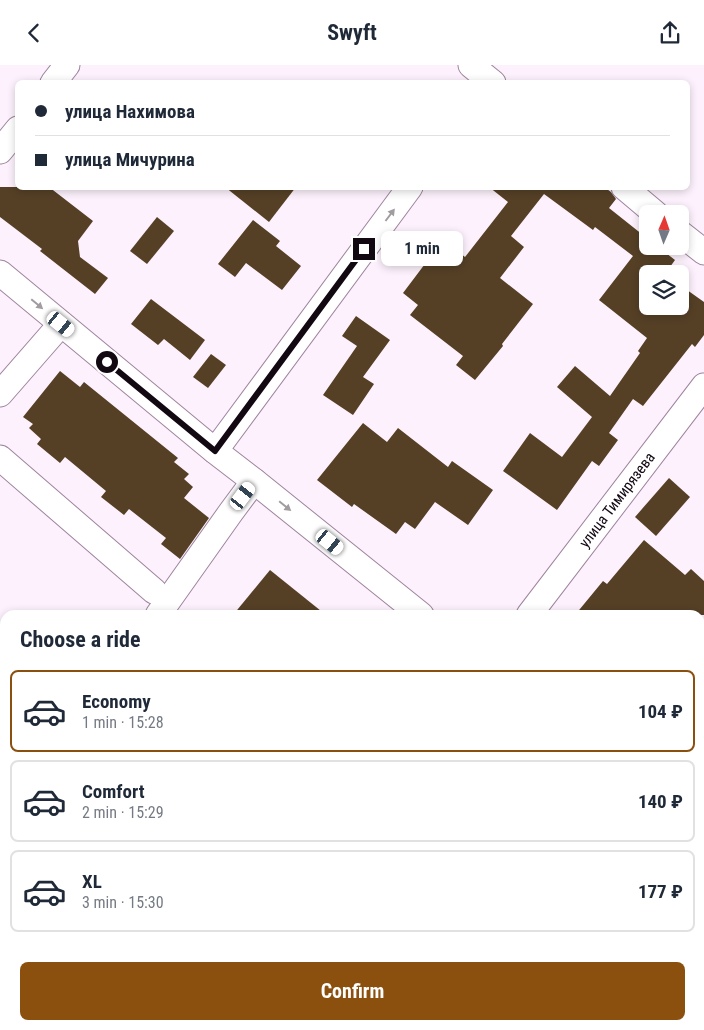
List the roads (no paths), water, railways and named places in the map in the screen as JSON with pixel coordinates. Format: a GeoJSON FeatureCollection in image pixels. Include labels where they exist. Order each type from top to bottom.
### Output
{"type":"FeatureCollection","features":[{"type":"Feature","properties":{"kind":"street"},"geometry":{"type":"LineString","coordinates":[[55,80],[67,65]]}},
{"type":"Feature","properties":{"kind":"street"},"geometry":{"type":"LineString","coordinates":[[471,65],[494,77]]}},
{"type":"Feature","properties":{"kind":"street"},"geometry":{"type":"LineString","coordinates":[[0,151],[15,133]]}},
{"type":"Feature","properties":{"kind":"street"},"geometry":{"type":"LineString","coordinates":[[215,451],[408,190]]}},
{"type":"Feature","properties":{"kind":"street"},"geometry":{"type":"LineString","coordinates":[[628,190],[645,205]]}},
{"type":"Feature","properties":{"kind":"street"},"geometry":{"type":"LineString","coordinates":[[689,240],[704,252]]}},
{"type":"Feature","properties":{"kind":"street"},"geometry":{"type":"LineString","coordinates":[[0,273],[215,451],[415,610]]}},
{"type":"Feature","properties":{"kind":"street"},"geometry":{"type":"LineString","coordinates":[[0,394],[61,324]]}},
{"type":"Feature","properties":{"kind":"street","name":"улица Тимирязева"},"geometry":{"type":"LineString","coordinates":[[533,610],[704,386]]}},
{"type":"Feature","properties":{"kind":"street"},"geometry":{"type":"LineString","coordinates":[[0,458],[154,591]]}},
{"type":"Feature","properties":{"kind":"street"},"geometry":{"type":"LineString","coordinates":[[162,610],[254,481]]}}]}
